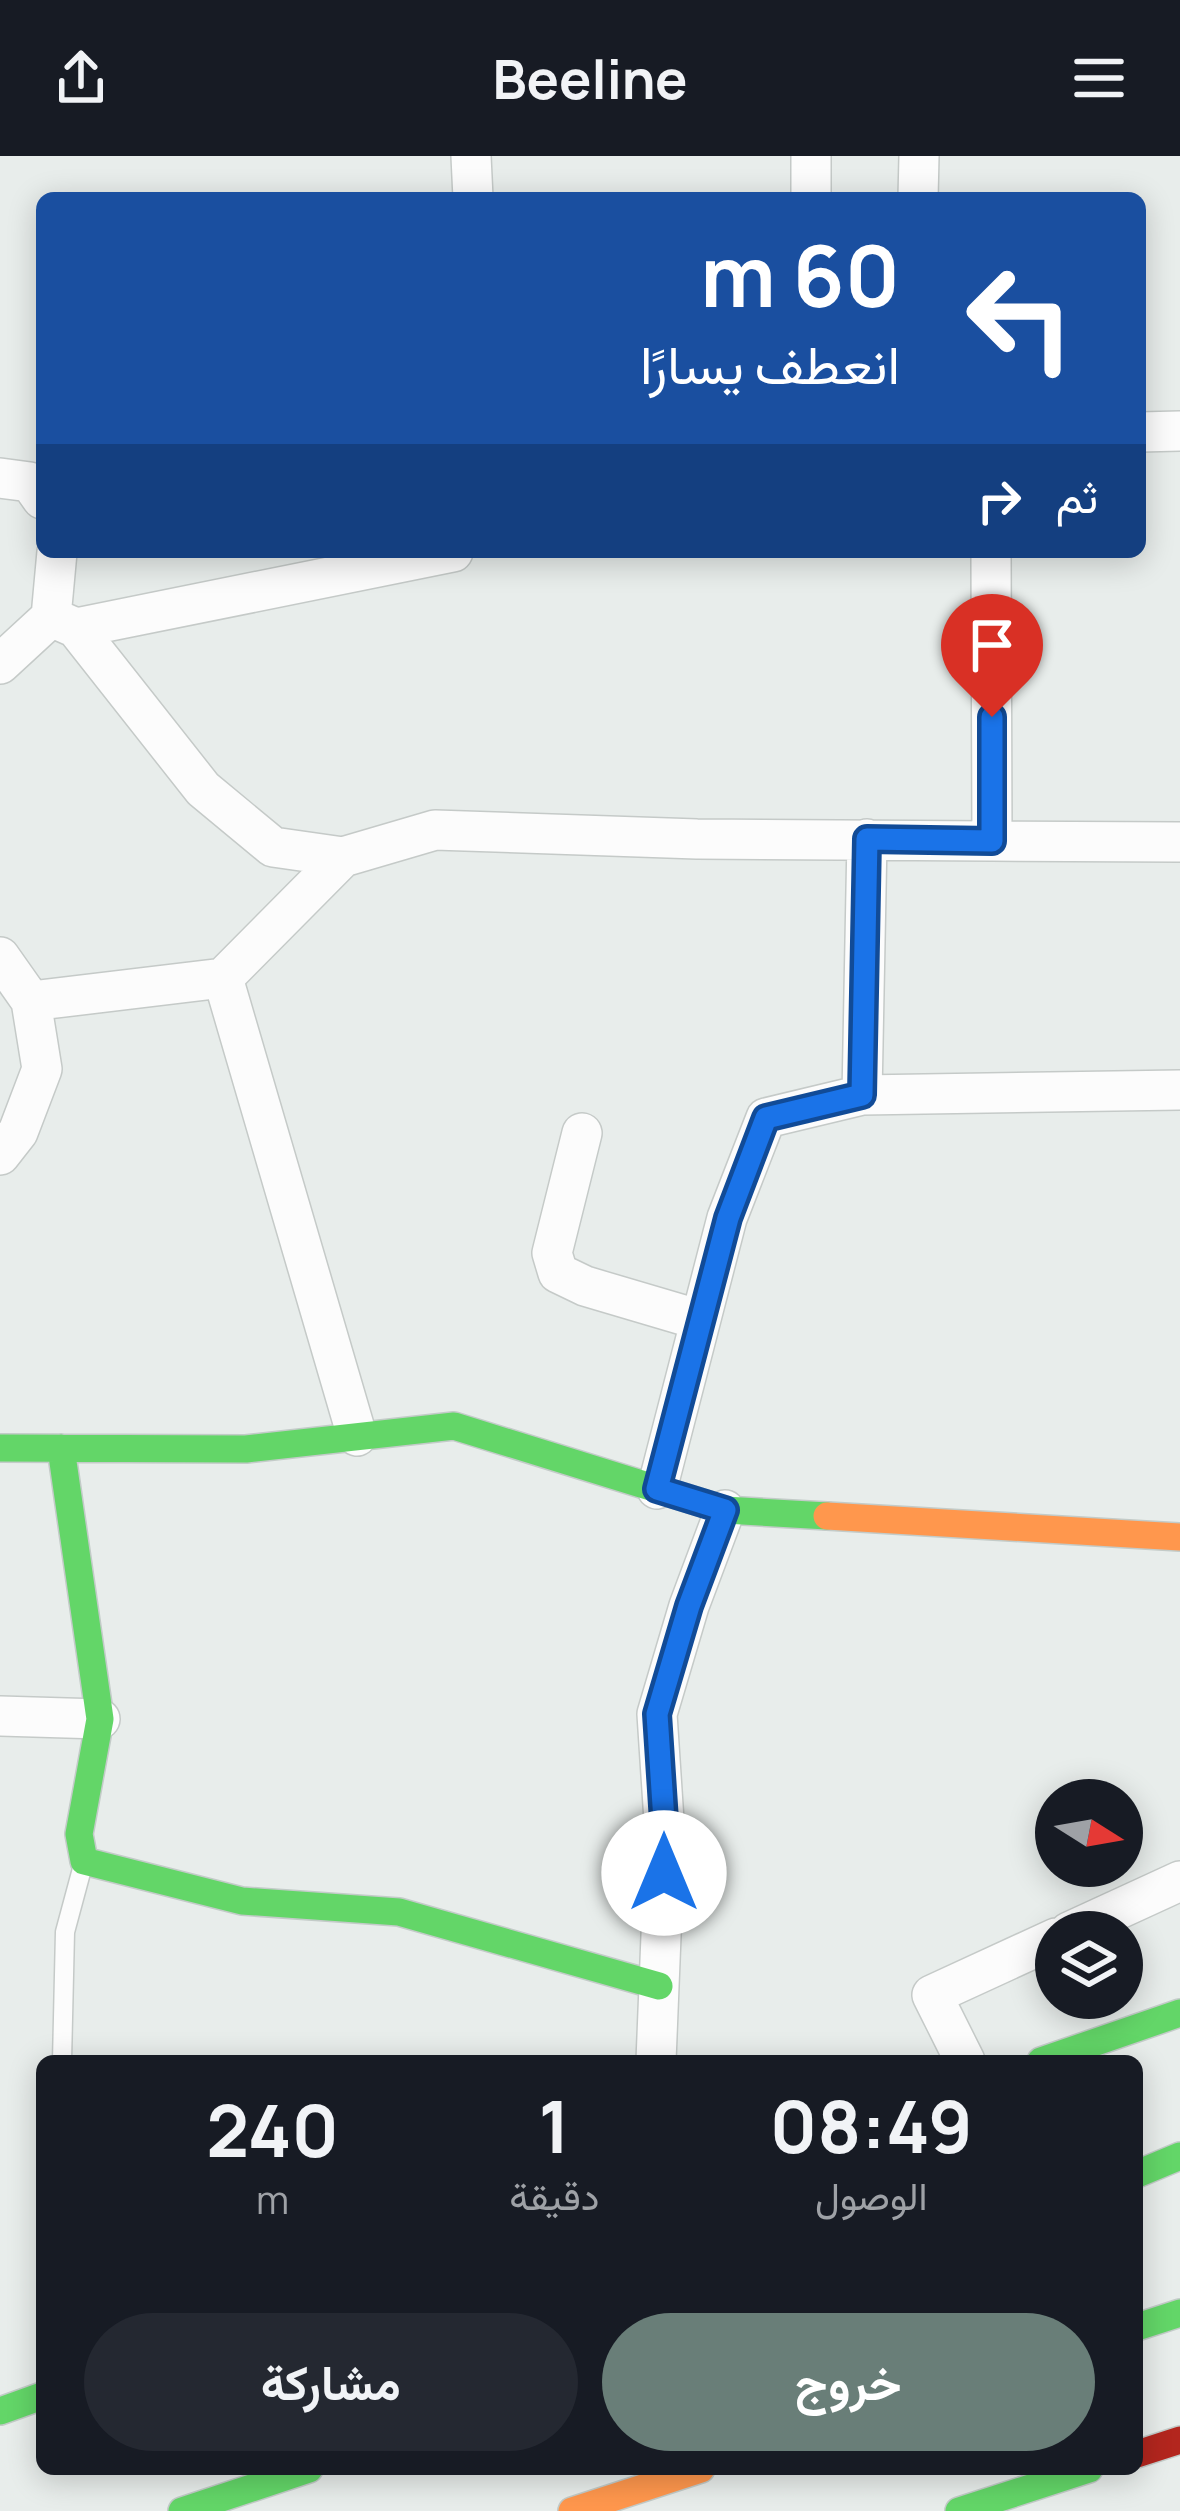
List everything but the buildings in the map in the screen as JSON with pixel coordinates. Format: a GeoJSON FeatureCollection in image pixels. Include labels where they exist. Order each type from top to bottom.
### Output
{"type":"FeatureCollection","features":[{"type":"Feature","properties":{"kind":"main road"},"geometry":{"type":"LineString","coordinates":[[0,1448],[246,1449],[454,1426],[725,1510],[1180,1537]]}},
{"type":"Feature","properties":{"kind":"main road"},"geometry":{"type":"LineString","coordinates":[[62,1448],[100,1719],[79,1834],[84,1861],[242,1901],[399,1912],[659,1986]]}},
{"type":"Feature","properties":{"kind":"main road"},"geometry":{"type":"LineString","coordinates":[[1058,2055],[1180,2013]]}},
{"type":"Feature","properties":{"kind":"main road"},"geometry":{"type":"LineString","coordinates":[[1143,2171],[1180,2156]]}},
{"type":"Feature","properties":{"kind":"main road"},"geometry":{"type":"LineString","coordinates":[[1143,2193],[1180,2181]]}},
{"type":"Feature","properties":{"kind":"main road"},"geometry":{"type":"LineString","coordinates":[[1143,2325],[1180,2313]]}},
{"type":"Feature","properties":{"kind":"main road"},"geometry":{"type":"LineString","coordinates":[[0,2410],[36,2398]]}},
{"type":"Feature","properties":{"kind":"main road"},"geometry":{"type":"LineString","coordinates":[[1143,2452],[1180,2440]]}},
{"type":"Feature","properties":{"kind":"main road"},"geometry":{"type":"LineString","coordinates":[[182,2511],[291,2475]]}},
{"type":"Feature","properties":{"kind":"main road"},"geometry":{"type":"LineString","coordinates":[[572,2511],[683,2475]]}},
{"type":"Feature","properties":{"kind":"main road"},"geometry":{"type":"LineString","coordinates":[[959,2511],[1070,2475]]}},
{"type":"Feature","properties":{"kind":"street"},"geometry":{"type":"LineString","coordinates":[[471,156],[473,192]]}},
{"type":"Feature","properties":{"kind":"street"},"geometry":{"type":"LineString","coordinates":[[811,156],[811,192]]}},
{"type":"Feature","properties":{"kind":"street"},"geometry":{"type":"LineString","coordinates":[[918,192],[919,156]]}},
{"type":"Feature","properties":{"kind":"street"},"geometry":{"type":"LineString","coordinates":[[1146,432],[1180,431]]}},
{"type":"Feature","properties":{"kind":"street"},"geometry":{"type":"LineString","coordinates":[[0,478],[29,482],[36,492]]}},
{"type":"Feature","properties":{"kind":"street"},"geometry":{"type":"LineString","coordinates":[[58,558],[64,622],[202,790],[273,847],[344,857],[436,830],[697,839],[1180,842]]}},
{"type":"Feature","properties":{"kind":"street"},"geometry":{"type":"LineString","coordinates":[[0,664],[64,622],[420,558]]}},
{"type":"Feature","properties":{"kind":"street"},"geometry":{"type":"LineString","coordinates":[[991,558],[992,841]]}},
{"type":"Feature","properties":{"kind":"street"},"geometry":{"type":"LineString","coordinates":[[862,1095],[867,839]]}},
{"type":"Feature","properties":{"kind":"street"},"geometry":{"type":"LineString","coordinates":[[31,1001],[224,977],[344,857]]}},
{"type":"Feature","properties":{"kind":"street"},"geometry":{"type":"LineString","coordinates":[[0,957],[31,1001],[42,1069],[18,1132],[0,1155]]}},
{"type":"Feature","properties":{"kind":"street"},"geometry":{"type":"LineString","coordinates":[[224,977],[357,1436]]}},
{"type":"Feature","properties":{"kind":"street"},"geometry":{"type":"LineString","coordinates":[[657,1489],[728,1218],[766,1118],[862,1095],[1180,1090]]}},
{"type":"Feature","properties":{"kind":"street"},"geometry":{"type":"LineString","coordinates":[[582,1132],[552,1253],[558,1273],[585,1286],[700,1321]]}},
{"type":"Feature","properties":{"kind":"street"},"geometry":{"type":"LineString","coordinates":[[656,2055],[665,1836],[657,1714],[689,1606],[725,1510]]}},
{"type":"Feature","properties":{"kind":"street"},"geometry":{"type":"LineString","coordinates":[[0,1716],[100,1719]]}},
{"type":"Feature","properties":{"kind":"street"},"geometry":{"type":"LineString","coordinates":[[1115,1911],[1180,1881]]}},
{"type":"Feature","properties":{"kind":"street"},"geometry":{"type":"LineString","coordinates":[[961,2055],[932,1995],[1035,1948]]}},
{"type":"Feature","properties":{"kind":"lane"},"geometry":{"type":"LineString","coordinates":[[62,2055],[65,1932],[84,1861]]}},
{"type":"Feature","properties":{"kind":"traffic: fast"},"geometry":{"type":"LineString","coordinates":[[0,1448],[246,1449],[454,1426],[725,1510],[827,1516]]}},
{"type":"Feature","properties":{"kind":"traffic: fast"},"geometry":{"type":"LineString","coordinates":[[61,1448],[100,1719],[79,1834],[84,1861],[242,1901],[399,1912],[659,1986]]}},
{"type":"Feature","properties":{"kind":"traffic: fast"},"geometry":{"type":"LineString","coordinates":[[1058,2055],[1180,2013]]}},
{"type":"Feature","properties":{"kind":"traffic: fast"},"geometry":{"type":"LineString","coordinates":[[1143,2171],[1180,2156]]}},
{"type":"Feature","properties":{"kind":"traffic: fast"},"geometry":{"type":"LineString","coordinates":[[1143,2325],[1180,2313]]}},
{"type":"Feature","properties":{"kind":"traffic: fast"},"geometry":{"type":"LineString","coordinates":[[0,2411],[36,2398]]}},
{"type":"Feature","properties":{"kind":"traffic: fast"},"geometry":{"type":"LineString","coordinates":[[182,2511],[291,2475]]}},
{"type":"Feature","properties":{"kind":"traffic: fast"},"geometry":{"type":"LineString","coordinates":[[959,2511],[1070,2475]]}},
{"type":"Feature","properties":{"kind":"traffic: slow"},"geometry":{"type":"LineString","coordinates":[[827,1516],[1180,1537]]}},
{"type":"Feature","properties":{"kind":"traffic: slow"},"geometry":{"type":"LineString","coordinates":[[572,2511],[683,2475]]}},
{"type":"Feature","properties":{"kind":"traffic: jam"},"geometry":{"type":"LineString","coordinates":[[1143,2452],[1180,2440]]}},
{"type":"Feature","properties":{"kind":"route"},"geometry":{"type":"LineString","coordinates":[[664,1873],[657,1714],[689,1606],[725,1510],[657,1489],[728,1218],[766,1118],[862,1095],[867,839],[992,841],[992,717]]}}]}
